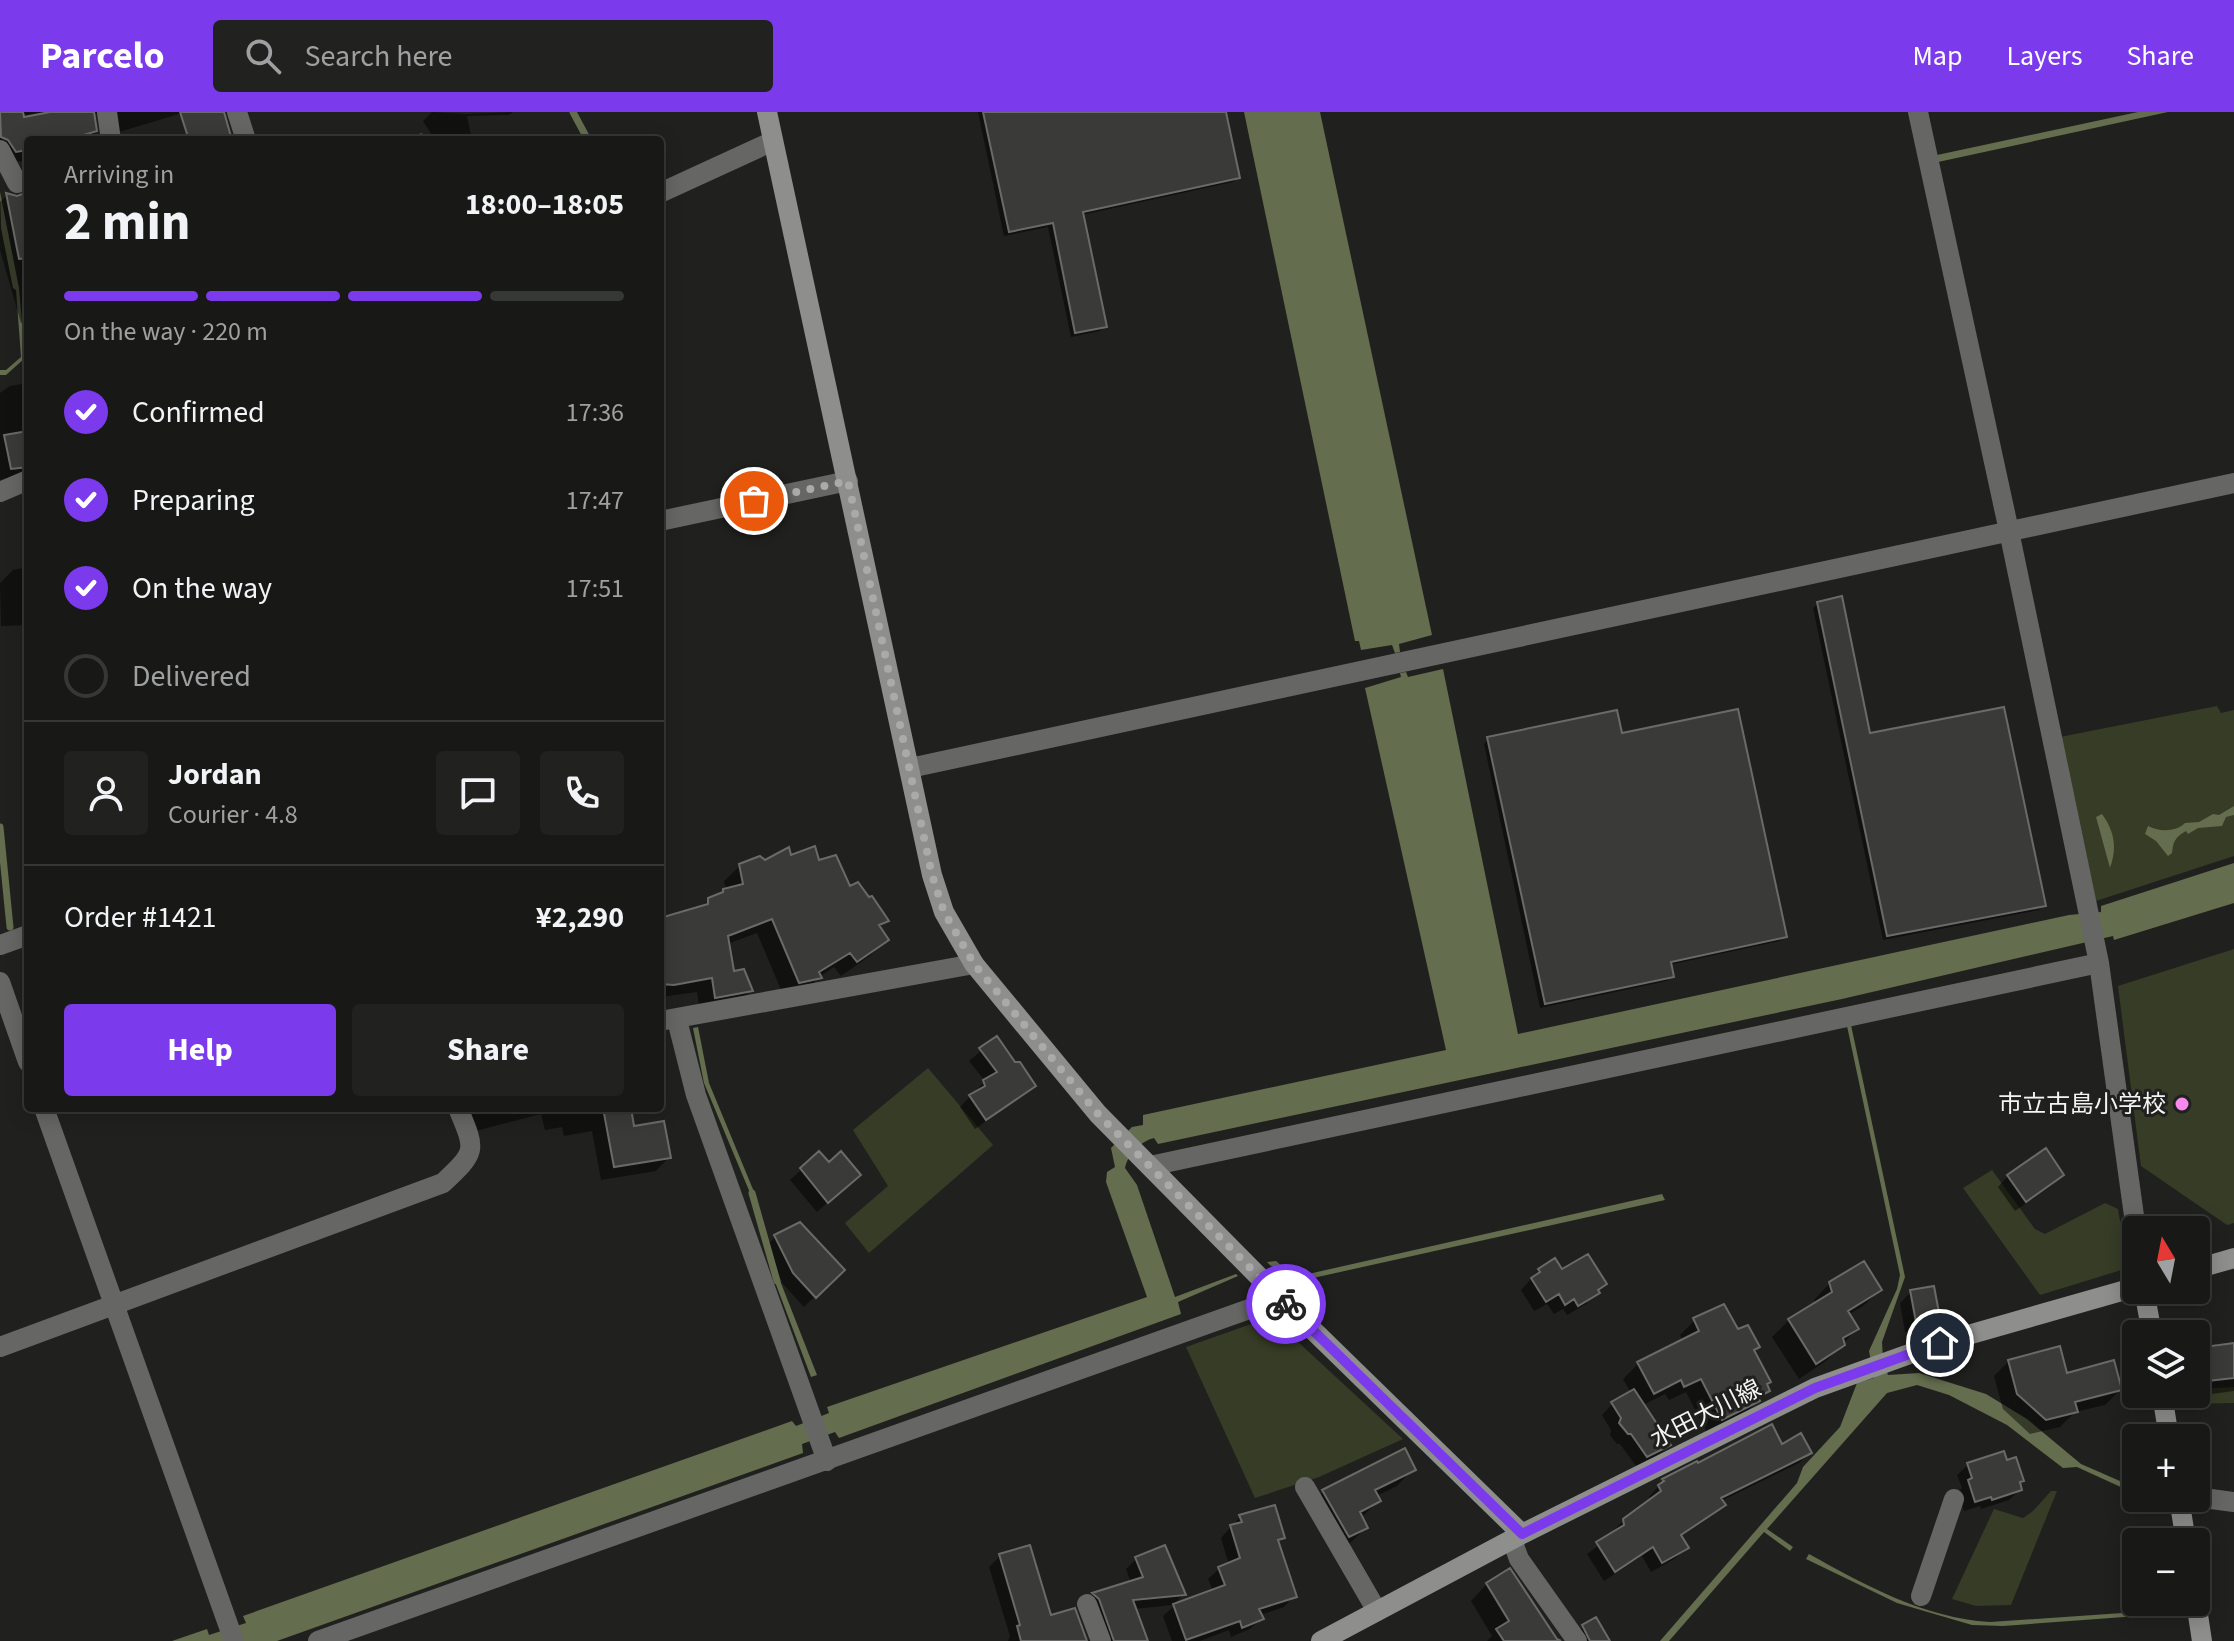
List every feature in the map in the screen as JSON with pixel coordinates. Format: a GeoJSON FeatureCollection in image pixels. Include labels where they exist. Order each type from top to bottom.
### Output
{"type":"FeatureCollection","features":[{"type":"Feature","properties":{"kind":"street"},"geometry":{"type":"LineString","coordinates":[[107,112],[110,136]]}},
{"type":"Feature","properties":{"kind":"street"},"geometry":{"type":"LineString","coordinates":[[237,112],[245,136]]}},
{"type":"Feature","properties":{"kind":"street"},"geometry":{"type":"LineString","coordinates":[[767,112],[932,875],[944,912],[974,964],[1098,1114],[1517,1537],[1519,1559],[1577,1641]]}},
{"type":"Feature","properties":{"kind":"street"},"geometry":{"type":"LineString","coordinates":[[1918,112],[2098,957],[2134,1216]]}},
{"type":"Feature","properties":{"kind":"street"},"geometry":{"type":"LineString","coordinates":[[664,191],[773,141]]}},
{"type":"Feature","properties":{"kind":"street"},"geometry":{"type":"LineString","coordinates":[[0,150],[15,184]]}},
{"type":"Feature","properties":{"kind":"street"},"geometry":{"type":"LineString","coordinates":[[664,520],[848,481]]}},
{"type":"Feature","properties":{"kind":"street"},"geometry":{"type":"LineString","coordinates":[[0,492],[24,482]]}},
{"type":"Feature","properties":{"kind":"street"},"geometry":{"type":"LineString","coordinates":[[910,768],[2234,483]]}},
{"type":"Feature","properties":{"kind":"street"},"geometry":{"type":"LineString","coordinates":[[0,945],[24,936]]}},
{"type":"Feature","properties":{"kind":"street"},"geometry":{"type":"LineString","coordinates":[[1148,1162],[2098,957]]}},
{"type":"Feature","properties":{"kind":"street"},"geometry":{"type":"LineString","coordinates":[[825,1455],[668,1020],[974,964]]}},
{"type":"Feature","properties":{"kind":"street"},"geometry":{"type":"LineString","coordinates":[[0,982],[24,1051]]}},
{"type":"Feature","properties":{"kind":"street"},"geometry":{"type":"LineString","coordinates":[[45,1112],[234,1641]]}},
{"type":"Feature","properties":{"kind":"street"},"geometry":{"type":"LineString","coordinates":[[0,1347],[443,1183],[468,1160],[471,1140],[460,1112]]}},
{"type":"Feature","properties":{"kind":"street"},"geometry":{"type":"LineString","coordinates":[[2210,1265],[2234,1258]]}},
{"type":"Feature","properties":{"kind":"street","name":"水田大川線"},"geometry":{"type":"LineString","coordinates":[[1321,1641],[1517,1537],[1815,1388],[1940,1343],[2122,1291]]}},
{"type":"Feature","properties":{"kind":"street"},"geometry":{"type":"LineString","coordinates":[[318,1641],[825,1455],[1280,1298]]}},
{"type":"Feature","properties":{"kind":"street"},"geometry":{"type":"LineString","coordinates":[[1305,1487],[1377,1611]]}},
{"type":"Feature","properties":{"kind":"street"},"geometry":{"type":"LineString","coordinates":[[1921,1596],[1954,1499]]}},
{"type":"Feature","properties":{"kind":"street"},"geometry":{"type":"LineString","coordinates":[[2210,1499],[2234,1502]]}},
{"type":"Feature","properties":{"kind":"street"},"geometry":{"type":"LineString","coordinates":[[1087,1604],[1101,1641]]}},
{"type":"Feature","properties":{"kind":"street"},"geometry":{"type":"LineString","coordinates":[[2198,1616],[2202,1641]]}},
{"type":"Feature","properties":{"kind":"shaded area"},"geometry":{"type":"Polygon","coordinates":[[[1244,112],[1320,112],[1432,635],[1399,644],[1400,652],[1395,653],[1392,645],[1361,650],[1359,641],[1355,641],[1244,112]]]}},
{"type":"Feature","properties":{"kind":"shaded area"},"geometry":{"type":"Polygon","coordinates":[[[2138,112],[2168,112],[1938,162],[1937,155],[2138,112]]]}},
{"type":"Feature","properties":{"kind":"shaded area"},"geometry":{"type":"Polygon","coordinates":[[[0,192],[19,288],[24,346],[24,359],[6,375],[0,375],[0,370],[6,370],[21,357],[16,290],[13,288],[1,228],[0,192]]]}},
{"type":"Feature","properties":{"kind":"shaded area"},"geometry":{"type":"Polygon","coordinates":[[[1443,669],[1518,1034],[2069,915],[2101,912],[2101,906],[2234,863],[2234,903],[2114,940],[2113,936],[1842,999],[1158,1144],[1154,1138],[1132,1153],[1125,1168],[1137,1185],[1175,1297],[1236,1274],[1238,1276],[1178,1302],[1181,1314],[839,1438],[835,1432],[802,1444],[803,1453],[277,1641],[172,1641],[207,1629],[209,1635],[246,1623],[243,1616],[792,1421],[796,1426],[829,1413],[827,1407],[1147,1297],[1106,1182],[1107,1172],[1115,1167],[1111,1148],[1132,1127],[1143,1125],[1143,1115],[1446,1050],[1365,688],[1401,677],[1400,673],[1406,672],[1408,677],[1443,669]]]}},
{"type":"Feature","properties":{"kind":"shaded area"},"geometry":{"type":"Polygon","coordinates":[[[2217,706],[2221,713],[2234,710],[2234,856],[2096,901],[2060,737],[2217,706]]]}},
{"type":"Feature","properties":{"kind":"shaded area"},"geometry":{"type":"Polygon","coordinates":[[[2234,806],[2234,815],[2226,817],[2222,826],[2198,828],[2179,835],[2168,856],[2156,841],[2145,834],[2148,826],[2172,829],[2185,823],[2199,822],[2213,814],[2219,815],[2234,806]]]}},
{"type":"Feature","properties":{"kind":"shaded area"},"geometry":{"type":"Polygon","coordinates":[[[2102,814],[2114,840],[2110,868],[2096,817],[2102,814]]]}},
{"type":"Feature","properties":{"kind":"shaded area","name":"市立古島小学校"},"geometry":{"type":"Polygon","coordinates":[[[2234,949],[2234,1223],[2227,1225],[2141,1166],[2118,986],[2234,949]]]}},
{"type":"Feature","properties":{"kind":"shaded area"},"geometry":{"type":"Polygon","coordinates":[[[1851,1025],[1905,1277],[1882,1342],[1888,1375],[1919,1373],[1986,1394],[2027,1419],[2081,1464],[2122,1482],[2122,1488],[2077,1467],[2063,1468],[2007,1425],[1949,1395],[1917,1385],[1887,1393],[1767,1529],[1793,1547],[1790,1551],[1764,1532],[1669,1641],[1660,1641],[1797,1483],[1803,1467],[1840,1427],[1857,1383],[1874,1378],[1869,1351],[1897,1289],[1900,1275],[1847,1026],[1851,1025]]]}},
{"type":"Feature","properties":{"kind":"shaded area"},"geometry":{"type":"Polygon","coordinates":[[[698,1027],[709,1083],[757,1199],[753,1200],[704,1083],[693,1028],[698,1027]]]}},
{"type":"Feature","properties":{"kind":"shaded area"},"geometry":{"type":"Polygon","coordinates":[[[928,1068],[993,1145],[869,1253],[845,1223],[888,1186],[853,1130],[928,1068]]]}},
{"type":"Feature","properties":{"kind":"shaded area"},"geometry":{"type":"Polygon","coordinates":[[[1992,1170],[2035,1229],[2045,1234],[2105,1203],[2118,1209],[2122,1233],[2122,1270],[2040,1295],[1963,1188],[1992,1170]]]}},
{"type":"Feature","properties":{"kind":"shaded area"},"geometry":{"type":"Polygon","coordinates":[[[1662,1194],[1665,1200],[1295,1282],[1267,1262],[1276,1261],[1295,1277],[1662,1194]]]}},
{"type":"Feature","properties":{"kind":"shaded area"},"geometry":{"type":"Polygon","coordinates":[[[777,1273],[817,1375],[811,1377],[772,1274],[777,1273]]]}},
{"type":"Feature","properties":{"kind":"shaded area"},"geometry":{"type":"Polygon","coordinates":[[[1271,1317],[1403,1439],[1319,1477],[1255,1498],[1186,1347],[1271,1317]]]}},
{"type":"Feature","properties":{"kind":"shaded area"},"geometry":{"type":"Polygon","coordinates":[[[2234,1387],[2234,1403],[2210,1404],[2210,1388],[2234,1387]]]}},
{"type":"Feature","properties":{"kind":"shaded area"},"geometry":{"type":"Polygon","coordinates":[[[2051,1491],[2057,1491],[2011,1605],[1976,1606],[1952,1599],[1994,1509],[2023,1518],[2051,1491]]]}},
{"type":"Feature","properties":{"kind":"shaded area"},"geometry":{"type":"Polygon","coordinates":[[[1809,1554],[1896,1598],[1966,1619],[1990,1622],[2122,1613],[2122,1616],[2138,1616],[2003,1626],[1972,1625],[1897,1603],[1806,1559],[1809,1554]]]}},
{"type":"Feature","properties":{"kind":"building"},"geometry":{"type":"Polygon","coordinates":[[[0,112],[23,112],[24,117],[50,112],[94,112],[97,131],[80,136],[24,136],[24,151],[16,152],[8,140],[1,137],[0,112]]]}},
{"type":"Feature","properties":{"kind":"building"},"geometry":{"type":"Polygon","coordinates":[[[180,112],[224,112],[231,136],[188,136],[180,112]]]}},
{"type":"Feature","properties":{"kind":"building"},"geometry":{"type":"Polygon","coordinates":[[[983,112],[1226,112],[1240,178],[1083,212],[1107,327],[1075,333],[1053,223],[1009,232],[983,112]]]}},
{"type":"Feature","properties":{"kind":"building"},"geometry":{"type":"Polygon","coordinates":[[[6,193],[17,196],[24,193],[24,258],[19,259],[6,193]]]}},
{"type":"Feature","properties":{"kind":"building"},"geometry":{"type":"Polygon","coordinates":[[[24,432],[24,467],[11,469],[4,435],[24,432]]]}},
{"type":"Feature","properties":{"kind":"building"},"geometry":{"type":"Polygon","coordinates":[[[1842,596],[1870,733],[2004,707],[2046,906],[1887,936],[1817,602],[1842,596]]]}},
{"type":"Feature","properties":{"kind":"building"},"geometry":{"type":"Polygon","coordinates":[[[1738,709],[1787,937],[1671,962],[1674,977],[1545,1004],[1487,737],[1617,710],[1622,733],[1738,709]]]}},
{"type":"Feature","properties":{"kind":"building"},"geometry":{"type":"Polygon","coordinates":[[[815,846],[819,860],[836,855],[850,886],[858,882],[889,921],[879,925],[889,940],[857,962],[850,953],[819,972],[822,978],[799,983],[772,919],[728,936],[734,971],[744,969],[753,991],[715,998],[712,978],[664,984],[664,917],[708,904],[708,898],[723,892],[723,889],[743,884],[739,864],[760,856],[765,860],[789,847],[791,855],[815,846]]]}},
{"type":"Feature","properties":{"kind":"building"},"geometry":{"type":"Polygon","coordinates":[[[997,1036],[1036,1086],[986,1120],[969,1095],[985,1086],[983,1080],[997,1072],[979,1048],[997,1036]]]}},
{"type":"Feature","properties":{"kind":"building"},"geometry":{"type":"Polygon","coordinates":[[[604,1112],[632,1112],[634,1126],[664,1121],[671,1158],[614,1167],[604,1112]]]}},
{"type":"Feature","properties":{"kind":"building"},"geometry":{"type":"Polygon","coordinates":[[[2046,1148],[2064,1175],[2026,1202],[2007,1175],[2046,1148]]]}},
{"type":"Feature","properties":{"kind":"building"},"geometry":{"type":"Polygon","coordinates":[[[819,1151],[829,1162],[841,1151],[861,1175],[828,1203],[800,1168],[819,1151]]]}},
{"type":"Feature","properties":{"kind":"building"},"geometry":{"type":"Polygon","coordinates":[[[800,1222],[845,1270],[816,1298],[793,1273],[774,1235],[800,1222]]]}},
{"type":"Feature","properties":{"kind":"building"},"geometry":{"type":"Polygon","coordinates":[[[1588,1254],[1607,1284],[1598,1290],[1600,1293],[1578,1306],[1574,1299],[1565,1305],[1559,1294],[1546,1302],[1531,1278],[1540,1272],[1538,1269],[1555,1258],[1562,1269],[1588,1254]]]}},
{"type":"Feature","properties":{"kind":"building"},"geometry":{"type":"Polygon","coordinates":[[[1864,1261],[1882,1290],[1848,1311],[1859,1329],[1843,1338],[1845,1345],[1816,1364],[1788,1319],[1832,1292],[1829,1282],[1864,1261]]]}},
{"type":"Feature","properties":{"kind":"building"},"geometry":{"type":"Polygon","coordinates":[[[1934,1286],[1940,1318],[1916,1322],[1910,1290],[1934,1286]]]}},
{"type":"Feature","properties":{"kind":"building"},"geometry":{"type":"Polygon","coordinates":[[[1724,1304],[1738,1329],[1748,1325],[1760,1347],[1754,1350],[1771,1382],[1767,1384],[1770,1391],[1758,1397],[1760,1401],[1722,1420],[1701,1379],[1684,1387],[1681,1380],[1654,1394],[1637,1362],[1699,1331],[1693,1318],[1724,1304]]]}},
{"type":"Feature","properties":{"kind":"building"},"geometry":{"type":"Polygon","coordinates":[[[2234,1343],[2234,1378],[2210,1381],[2210,1346],[2234,1343]]]}},
{"type":"Feature","properties":{"kind":"building"},"geometry":{"type":"Polygon","coordinates":[[[2060,1346],[2067,1373],[2114,1360],[2122,1390],[2075,1402],[2078,1412],[2046,1420],[2017,1394],[2008,1360],[2060,1346]]]}},
{"type":"Feature","properties":{"kind":"building"},"geometry":{"type":"Polygon","coordinates":[[[1634,1389],[1671,1445],[1647,1457],[1619,1423],[1621,1418],[1611,1402],[1634,1389]]]}},
{"type":"Feature","properties":{"kind":"building"},"geometry":{"type":"Polygon","coordinates":[[[1772,1424],[1782,1444],[1801,1433],[1812,1453],[1721,1498],[1726,1505],[1681,1535],[1689,1548],[1662,1563],[1653,1547],[1615,1572],[1596,1542],[1624,1525],[1623,1519],[1661,1491],[1658,1485],[1664,1481],[1662,1479],[1772,1424]]]}},
{"type":"Feature","properties":{"kind":"building"},"geometry":{"type":"Polygon","coordinates":[[[1405,1448],[1416,1470],[1375,1490],[1381,1501],[1360,1512],[1368,1528],[1349,1537],[1322,1490],[1405,1448]]]}},
{"type":"Feature","properties":{"kind":"building"},"geometry":{"type":"Polygon","coordinates":[[[2004,1451],[2007,1460],[2016,1457],[2024,1481],[2020,1482],[2022,1490],[1975,1502],[1968,1480],[1972,1478],[1967,1463],[2004,1451]]]}},
{"type":"Feature","properties":{"kind":"building"},"geometry":{"type":"Polygon","coordinates":[[[1275,1505],[1285,1538],[1278,1540],[1297,1597],[1259,1609],[1264,1619],[1242,1628],[1240,1621],[1186,1640],[1173,1604],[1225,1585],[1218,1567],[1240,1558],[1230,1525],[1242,1522],[1239,1515],[1275,1505]]]}},
{"type":"Feature","properties":{"kind":"building"},"geometry":{"type":"Polygon","coordinates":[[[1030,1545],[1051,1615],[1075,1608],[1087,1641],[1021,1641],[1017,1626],[1020,1625],[999,1554],[1030,1545]]]}},
{"type":"Feature","properties":{"kind":"building"},"geometry":{"type":"Polygon","coordinates":[[[1165,1545],[1186,1595],[1133,1600],[1148,1641],[1114,1641],[1099,1599],[1092,1593],[1143,1577],[1135,1557],[1165,1545]]]}},
{"type":"Feature","properties":{"kind":"building"},"geometry":{"type":"Polygon","coordinates":[[[1510,1568],[1561,1641],[1504,1641],[1496,1629],[1509,1621],[1486,1583],[1510,1568]]]}},
{"type":"Feature","properties":{"kind":"building"},"geometry":{"type":"Polygon","coordinates":[[[1596,1617],[1610,1641],[1590,1641],[1582,1625],[1596,1617]]]}},
{"type":"Feature","properties":{"kind":"waterway"},"geometry":{"type":"LineString","coordinates":[[573,112],[586,136]]}},
{"type":"Feature","properties":{"kind":"waterway"},"geometry":{"type":"LineString","coordinates":[[0,827],[10,927]]}},
{"type":"Feature","properties":{"kind":"waterway"},"geometry":{"type":"LineString","coordinates":[[752,1193],[777,1281]]}},
{"type":"Feature","properties":{"kind":"way so far"},"geometry":{"type":"LineString","coordinates":[[754,501],[848,481],[932,875],[944,912],[974,964],[1098,1114],[1286,1304]]}},
{"type":"Feature","properties":{"kind":"place","name":"市立古島小学校"},"geometry":{"type":"Point","coordinates":[2182,1104]}},
{"type":"Feature","properties":{"kind":"route"},"geometry":{"type":"LineString","coordinates":[[1286,1304],[1522,1534],[1815,1388],[1940,1343]]}}]}
